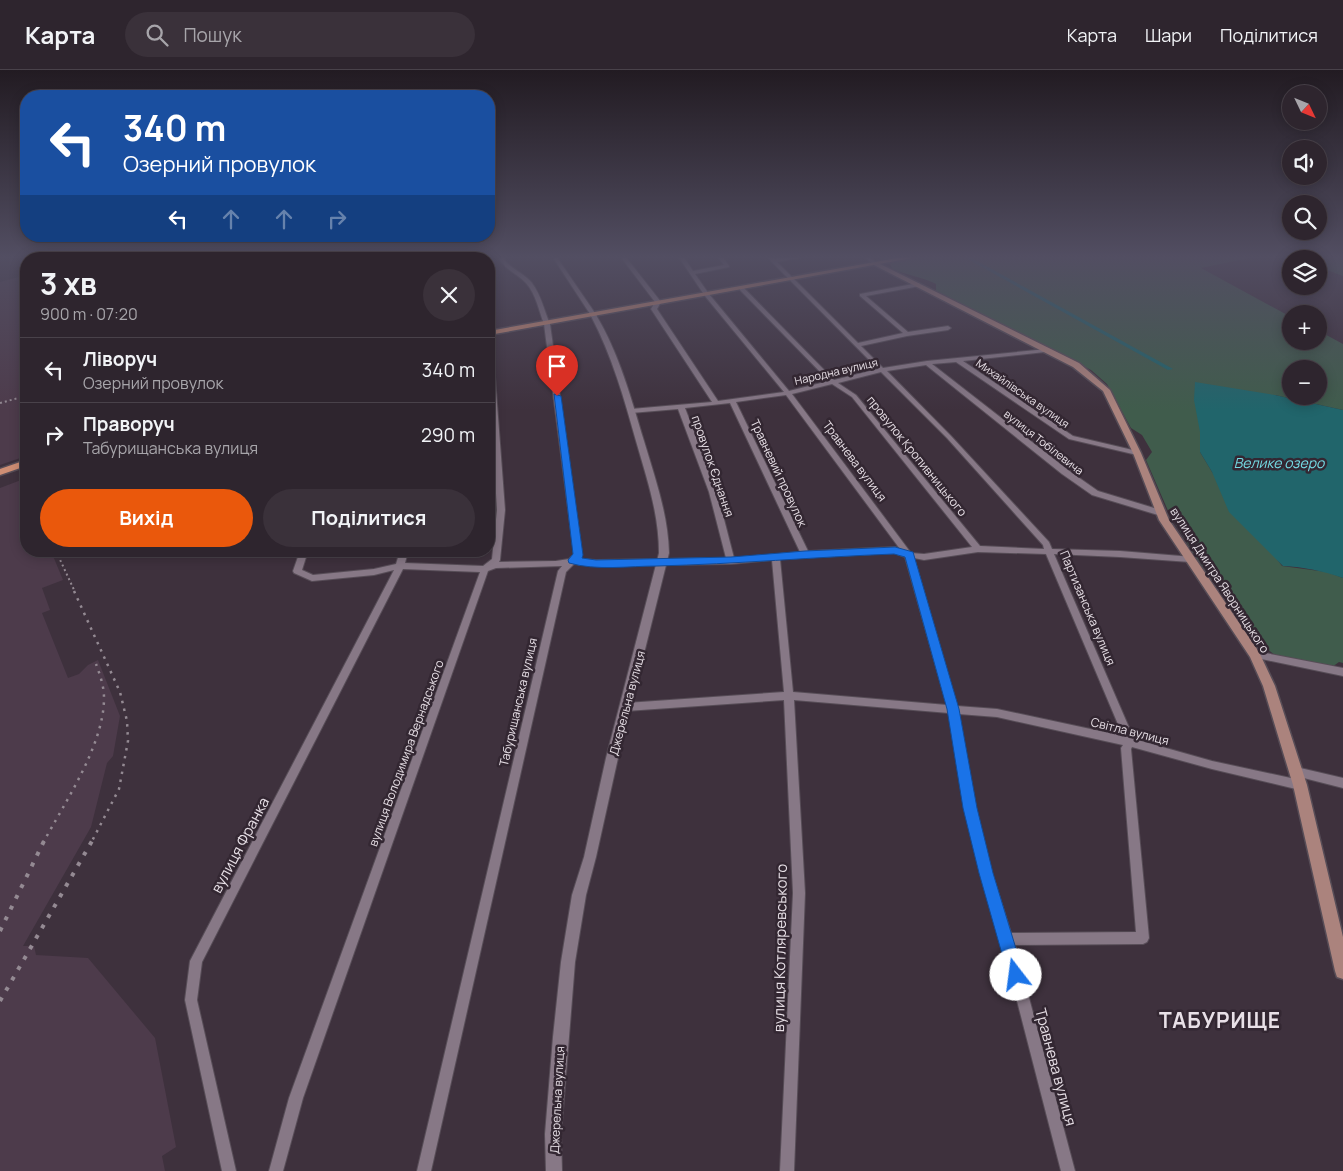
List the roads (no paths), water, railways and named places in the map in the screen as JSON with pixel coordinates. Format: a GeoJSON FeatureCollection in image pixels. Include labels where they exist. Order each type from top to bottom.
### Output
{"type":"FeatureCollection","features":[{"type":"Feature","properties":{"kind":"main road"},"geometry":{"type":"LineString","coordinates":[[495,334],[636,307]]}},
{"type":"Feature","properties":{"kind":"main road","name":"вулиця Дмитра Яворницького"},"geometry":{"type":"LineString","coordinates":[[962,307],[1076,366],[1106,390],[1137,453],[1161,513],[1256,656],[1269,686],[1300,785],[1339,945],[1343,971]]}},
{"type":"Feature","properties":{"kind":"main road"},"geometry":{"type":"LineString","coordinates":[[0,472],[20,465]]}},
{"type":"Feature","properties":{"kind":"street","name":"Табурищанська вулиця"},"geometry":{"type":"LineString","coordinates":[[424,1171],[562,571],[578,555],[547,324],[540,307]]}},
{"type":"Feature","properties":{"kind":"street","name":"Джерельна вулиця"},"geometry":{"type":"LineString","coordinates":[[554,1171],[553,1134],[568,962],[579,895],[590,857],[660,562],[664,553],[660,507],[631,411],[612,350],[588,307]]}},
{"type":"Feature","properties":{"kind":"street"},"geometry":{"type":"LineString","coordinates":[[655,307],[654,309],[716,403]]}},
{"type":"Feature","properties":{"kind":"street","name":"Травнева вулиця"},"geometry":{"type":"LineString","coordinates":[[717,307],[788,393],[909,555],[953,709],[970,808],[986,873],[1006,939],[1068,1171]]}},
{"type":"Feature","properties":{"kind":"street","name":"провулок Кропивницького"},"geometry":{"type":"LineString","coordinates":[[761,307],[833,382],[854,396],[978,549]]}},
{"type":"Feature","properties":{"kind":"street","name":"Партизанська вулиця"},"geometry":{"type":"LineString","coordinates":[[818,307],[949,437],[1050,551],[1130,742],[1126,748],[1143,938],[1006,939]]}},
{"type":"Feature","properties":{"kind":"street"},"geometry":{"type":"LineString","coordinates":[[876,307],[907,334]]}},
{"type":"Feature","properties":{"kind":"street"},"geometry":{"type":"LineString","coordinates":[[857,345],[907,334],[948,328]]}},
{"type":"Feature","properties":{"kind":"street","name":"Народна вулиця"},"geometry":{"type":"LineString","coordinates":[[631,411],[716,403],[788,393],[882,370],[1045,350]]}},
{"type":"Feature","properties":{"kind":"street","name":"Михайлівська вулиця"},"geometry":{"type":"LineString","coordinates":[[958,360],[1071,438],[1137,453]]}},
{"type":"Feature","properties":{"kind":"street","name":"вулиця Тобілевича"},"geometry":{"type":"LineString","coordinates":[[927,363],[1065,472],[1095,493],[1161,513]]}},
{"type":"Feature","properties":{"kind":"street","name":"Травневий провулок"},"geometry":{"type":"LineString","coordinates":[[732,401],[805,554]]}},
{"type":"Feature","properties":{"kind":"street","name":"провулок Єднання"},"geometry":{"type":"LineString","coordinates":[[681,407],[713,492],[731,561]]}},
{"type":"Feature","properties":{"kind":"street","name":"вулиця Володимира Вернадського"},"geometry":{"type":"LineString","coordinates":[[276,1171],[296,1098],[485,569],[496,560],[501,510],[495,422]]}},
{"type":"Feature","properties":{"kind":"street"},"geometry":{"type":"LineString","coordinates":[[302,557],[297,571],[312,578],[374,572],[400,566],[485,569],[495,565],[556,564],[573,560],[596,564],[731,561],[805,554],[895,550],[909,555],[924,557],[978,549],[1190,559]]}},
{"type":"Feature","properties":{"kind":"street","name":"вулиця Франка"},"geometry":{"type":"LineString","coordinates":[[229,1171],[191,1000],[196,961],[400,566],[402,557]]}},
{"type":"Feature","properties":{"kind":"street","name":"вулиця Котляревського"},"geometry":{"type":"LineString","coordinates":[[776,557],[790,696],[800,893],[787,1171]]}},
{"type":"Feature","properties":{"kind":"street"},"geometry":{"type":"LineString","coordinates":[[1256,656],[1343,672]]}},
{"type":"Feature","properties":{"kind":"street"},"geometry":{"type":"LineString","coordinates":[[626,707],[790,696],[953,709]]}},
{"type":"Feature","properties":{"kind":"street","name":"Світла вулиця"},"geometry":{"type":"LineString","coordinates":[[953,709],[996,713],[1130,742],[1212,765],[1300,785]]}},
{"type":"Feature","properties":{"kind":"street"},"geometry":{"type":"LineString","coordinates":[[1296,772],[1343,783]]}},
{"type":"Feature","properties":{"kind":"water","name":"Велике озеро"},"geometry":{"type":"Polygon","coordinates":[[[1195,382],[1282,397],[1282,405],[1320,405],[1343,410],[1343,578],[1298,567],[1283,566],[1229,512],[1212,472],[1200,452],[1200,432],[1194,400],[1195,382]]]}},
{"type":"Feature","properties":{"kind":"waterway"},"geometry":{"type":"LineString","coordinates":[[1058,307],[1170,369]]}},
{"type":"Feature","properties":{"kind":"railway"},"geometry":{"type":"LineString","coordinates":[[0,403],[20,398]]}},
{"type":"Feature","properties":{"kind":"railway"},"geometry":{"type":"LineString","coordinates":[[59,557],[75,592]]}},
{"type":"Feature","properties":{"kind":"railway"},"geometry":{"type":"LineString","coordinates":[[74,591],[120,692],[127,721],[128,741],[119,789],[91,843]]}},
{"type":"Feature","properties":{"kind":"railway"},"geometry":{"type":"LineString","coordinates":[[43,843],[82,773],[98,735],[104,698],[103,685],[96,664]]}},
{"type":"Feature","properties":{"kind":"railway"},"geometry":{"type":"LineString","coordinates":[[0,1001],[92,841]]}},
{"type":"Feature","properties":{"kind":"railway"},"geometry":{"type":"LineString","coordinates":[[0,931],[43,843]]}},
{"type":"Feature","properties":{"kind":"district","name":"ТАБУРИЩЕ"},"geometry":{"type":"Point","coordinates":[1220,1020]}}]}
